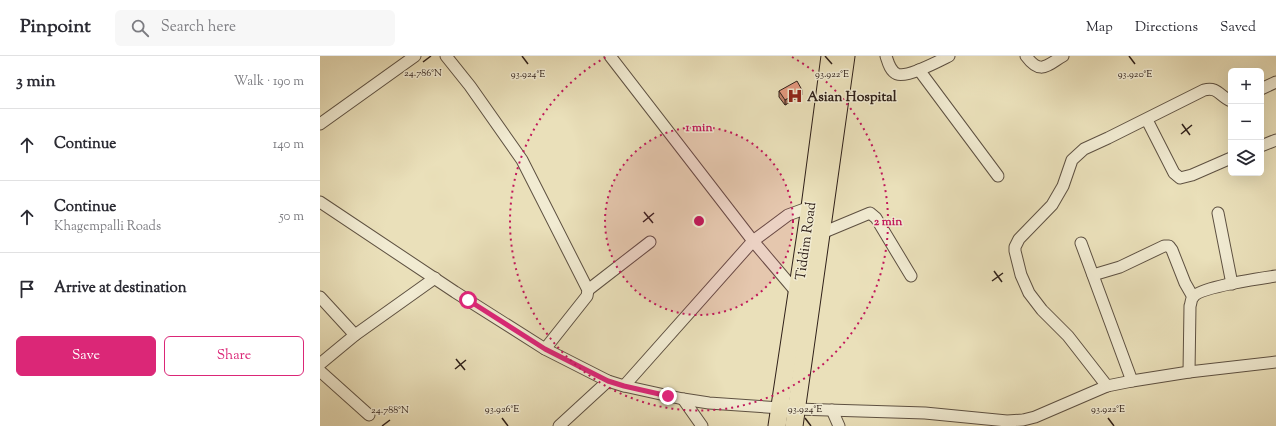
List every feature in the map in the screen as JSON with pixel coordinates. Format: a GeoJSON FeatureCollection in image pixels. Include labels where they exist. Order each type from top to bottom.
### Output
{"type":"FeatureCollection","features":[{"type":"Feature","properties":{"kind":"highway","name":"Tiddim Road"},"geometry":{"type":"LineString","coordinates":[[777,426],[798,294],[830,56]]}},
{"type":"Feature","properties":{"kind":"highway","name":"Tiddim Road"},"geometry":{"type":"LineString","coordinates":[[794,426],[846,56]]}},
{"type":"Feature","properties":{"kind":"street"},"geometry":{"type":"LineString","coordinates":[[320,124],[401,60],[415,56]]}},
{"type":"Feature","properties":{"kind":"street"},"geometry":{"type":"LineString","coordinates":[[446,56],[470,86],[522,160],[588,290],[587,296],[545,349]]}},
{"type":"Feature","properties":{"kind":"street"},"geometry":{"type":"LineString","coordinates":[[610,56],[753,241],[798,294]]}},
{"type":"Feature","properties":{"kind":"street"},"geometry":{"type":"LineString","coordinates":[[886,56],[893,71],[898,75],[919,70],[949,56]]}},
{"type":"Feature","properties":{"kind":"street"},"geometry":{"type":"LineString","coordinates":[[1026,56],[1032,64],[1038,68],[1045,67],[1064,56]]}},
{"type":"Feature","properties":{"kind":"street"},"geometry":{"type":"LineString","coordinates":[[919,70],[998,176]]}},
{"type":"Feature","properties":{"kind":"street"},"geometry":{"type":"LineString","coordinates":[[1264,88],[1276,82]]}},
{"type":"Feature","properties":{"kind":"street"},"geometry":{"type":"LineString","coordinates":[[1107,386],[1068,336],[1042,310],[1026,288],[1021,275],[1015,247],[1019,239],[1046,212],[1058,197],[1072,160],[1084,149],[1209,89],[1215,90],[1228,99]]}},
{"type":"Feature","properties":{"kind":"street"},"geometry":{"type":"LineString","coordinates":[[1146,120],[1174,173],[1180,178],[1192,175],[1228,159]]}},
{"type":"Feature","properties":{"kind":"street"},"geometry":{"type":"LineString","coordinates":[[1264,145],[1276,140]]}},
{"type":"Feature","properties":{"kind":"street"},"geometry":{"type":"LineString","coordinates":[[320,202],[545,349],[608,381],[683,399],[709,403],[796,409],[925,413],[1007,424],[1036,417],[1107,386],[1189,372],[1276,362]]}},
{"type":"Feature","properties":{"kind":"street"},"geometry":{"type":"LineString","coordinates":[[624,386],[753,241],[788,215],[810,207]]}},
{"type":"Feature","properties":{"kind":"street"},"geometry":{"type":"LineString","coordinates":[[822,233],[868,213],[872,214],[911,276]]}},
{"type":"Feature","properties":{"kind":"street"},"geometry":{"type":"LineString","coordinates":[[1218,213],[1232,284]]}},
{"type":"Feature","properties":{"kind":"street"},"geometry":{"type":"LineString","coordinates":[[588,290],[650,242]]}},
{"type":"Feature","properties":{"kind":"street"},"geometry":{"type":"LineString","coordinates":[[1081,243],[1132,381]]}},
{"type":"Feature","properties":{"kind":"street"},"geometry":{"type":"LineString","coordinates":[[1093,275],[1120,267],[1164,246],[1169,246],[1192,297],[1190,306],[1189,372]]}},
{"type":"Feature","properties":{"kind":"street"},"geometry":{"type":"LineString","coordinates":[[1192,297],[1199,292],[1276,276]]}},
{"type":"Feature","properties":{"kind":"street"},"geometry":{"type":"LineString","coordinates":[[320,364],[355,335],[435,278]]}},
{"type":"Feature","properties":{"kind":"street"},"geometry":{"type":"LineString","coordinates":[[320,298],[355,335]]}},
{"type":"Feature","properties":{"kind":"street"},"geometry":{"type":"LineString","coordinates":[[320,370],[370,415]]}},
{"type":"Feature","properties":{"kind":"street"},"geometry":{"type":"LineString","coordinates":[[559,426],[608,381]]}},
{"type":"Feature","properties":{"kind":"street"},"geometry":{"type":"LineString","coordinates":[[683,399],[702,426]]}},
{"type":"Feature","properties":{"kind":"street"},"geometry":{"type":"LineString","coordinates":[[832,410],[839,426]]}},
{"type":"Feature","properties":{"kind":"building"},"geometry":{"type":"Polygon","coordinates":[[[797,81],[802,90],[785,100],[779,91],[797,81]]]}},
{"type":"Feature","properties":{"kind":"place","name":"Asian Hospital"},"geometry":{"type":"Point","coordinates":[795,96]}},
{"type":"Feature","properties":{"kind":"route"},"geometry":{"type":"LineString","coordinates":[[468,300],[545,349],[608,381],[668,396]]}}]}
